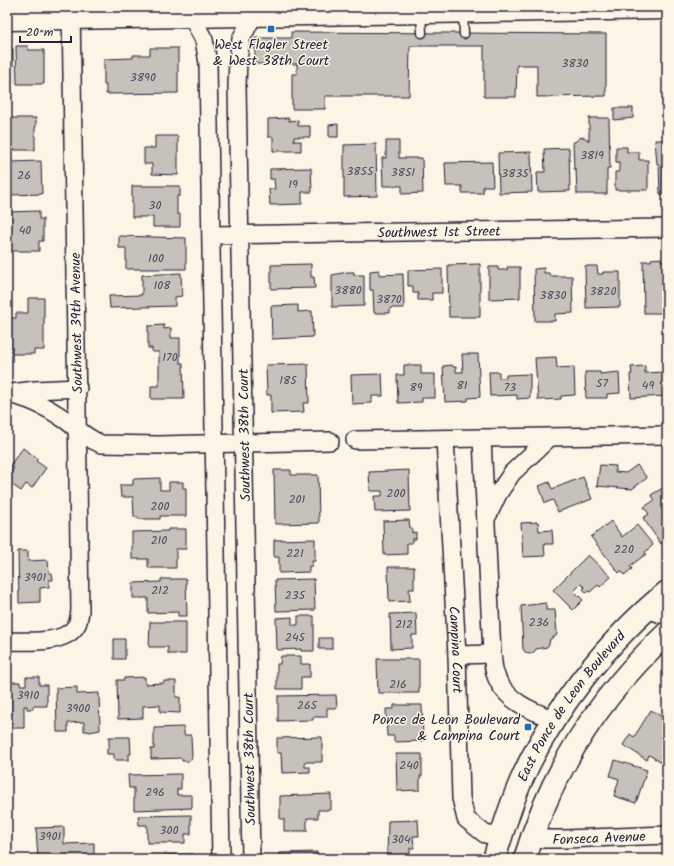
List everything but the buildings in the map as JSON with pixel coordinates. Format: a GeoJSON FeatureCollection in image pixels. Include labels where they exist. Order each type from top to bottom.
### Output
{"type":"FeatureCollection","features":[{"type":"Feature","properties":{"kind":"main road"},"geometry":{"type":"LineString","coordinates":[[7,19],[71,12],[191,15],[365,10],[422,23],[463,11],[667,8]]}},
{"type":"Feature","properties":{"kind":"main road","name":"East Ponce de Leon Boulevard"},"geometry":{"type":"LineString","coordinates":[[494,859],[521,781],[554,720],[582,680],[622,633],[657,612],[667,592]]}},
{"type":"Feature","properties":{"kind":"main road","name":"East Ponce de Leon Boulevard"},"geometry":{"type":"LineString","coordinates":[[528,849],[549,793],[585,728],[606,698],[643,656],[667,633]]}},
{"type":"Feature","properties":{"kind":"main road"},"geometry":{"type":"LineString","coordinates":[[554,720],[561,726],[566,735],[570,754]]}},
{"type":"Feature","properties":{"kind":"main road"},"geometry":{"type":"LineString","coordinates":[[501,837],[528,849]]}},
{"type":"Feature","properties":{"kind":"street","name":"Southwest 39th Avenue"},"geometry":{"type":"LineString","coordinates":[[7,641],[51,640],[62,638],[76,627],[80,611],[78,388],[71,12]]}},
{"type":"Feature","properties":{"kind":"street","name":"Southwest 38th Court"},"geometry":{"type":"LineString","coordinates":[[251,859],[237,86],[238,60],[241,39],[254,14]]}},
{"type":"Feature","properties":{"kind":"street"},"geometry":{"type":"LineString","coordinates":[[191,15],[204,40],[208,63],[220,859]]}},
{"type":"Feature","properties":{"kind":"street","name":"Southwest 1st Street"},"geometry":{"type":"LineString","coordinates":[[211,236],[667,228]]}},
{"type":"Feature","properties":{"kind":"street"},"geometry":{"type":"LineString","coordinates":[[7,394],[35,390],[78,388]]}},
{"type":"Feature","properties":{"kind":"street"},"geometry":{"type":"LineString","coordinates":[[7,394],[21,397],[38,405],[62,418],[92,441],[101,444],[159,445],[330,441]]}},
{"type":"Feature","properties":{"kind":"street"},"geometry":{"type":"LineString","coordinates":[[356,440],[667,435]]}},
{"type":"Feature","properties":{"kind":"street"},"geometry":{"type":"LineString","coordinates":[[487,517],[498,494],[509,477],[522,462],[550,437]]}},
{"type":"Feature","properties":{"kind":"street"},"geometry":{"type":"LineString","coordinates":[[482,438],[487,517],[492,654],[495,673],[509,696],[518,704],[554,720]]}},
{"type":"Feature","properties":{"kind":"street","name":"Campina Court"},"geometry":{"type":"LineString","coordinates":[[446,439],[457,655],[461,798],[466,818],[485,834],[501,837]]}},
{"type":"Feature","properties":{"kind":"street"},"geometry":{"type":"LineString","coordinates":[[457,655],[492,654]]}},
{"type":"Feature","properties":{"kind":"street","name":"Fonseca Avenue"},"geometry":{"type":"LineString","coordinates":[[528,849],[560,839],[667,835]]}},
{"type":"Feature","properties":{"kind":"lane"},"geometry":{"type":"LineString","coordinates":[[463,11],[464,34]]}},
{"type":"Feature","properties":{"kind":"place","name":"West Flagler Street & West 38th Court"},"geometry":{"type":"Point","coordinates":[271,29]}},
{"type":"Feature","properties":{"kind":"place","name":"Ponce de Leon Boulevard & Campina Court"},"geometry":{"type":"Point","coordinates":[528,727]}}]}
